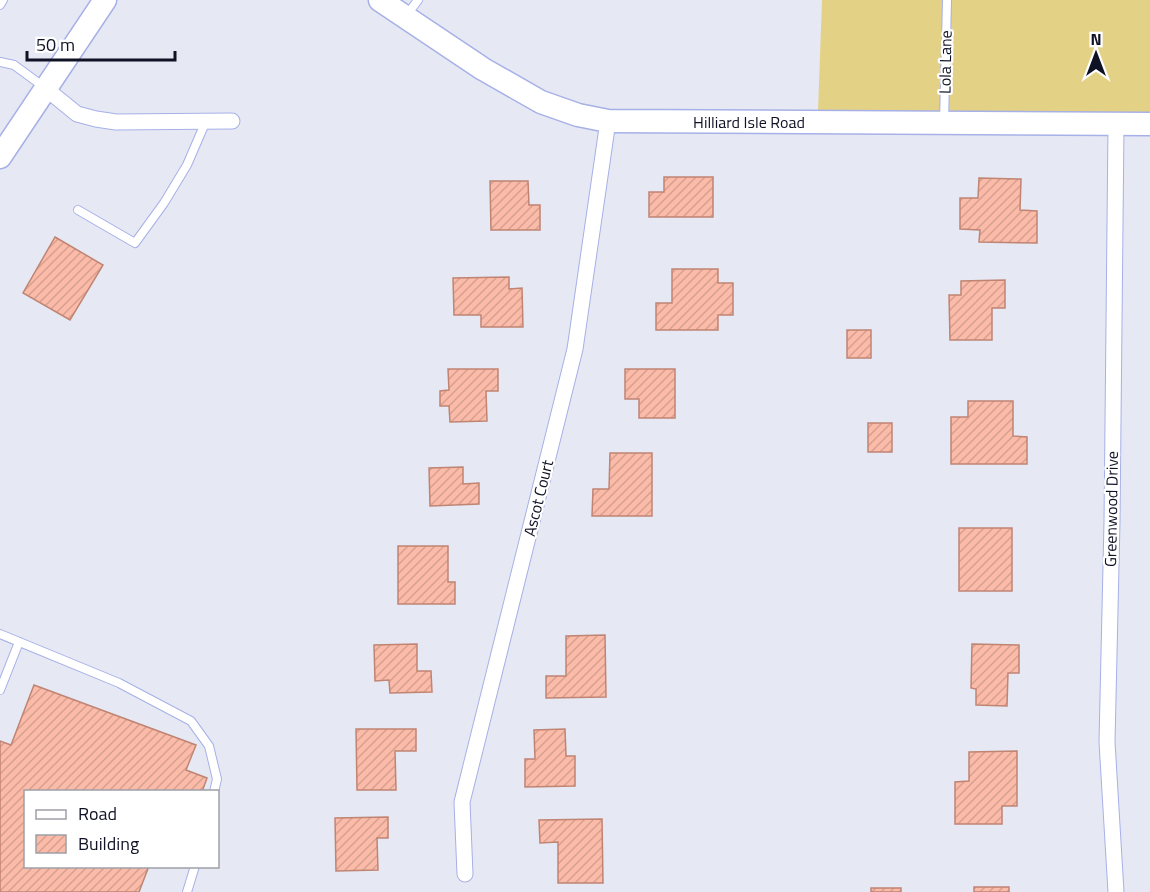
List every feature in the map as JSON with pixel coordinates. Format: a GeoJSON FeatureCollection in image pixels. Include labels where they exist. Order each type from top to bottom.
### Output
{"type":"FeatureCollection","features":[{"type":"Feature","properties":{"kind":"street"},"geometry":{"type":"LineString","coordinates":[[2,149],[105,0]]}},
{"type":"Feature","properties":{"kind":"street","name":"Hilliard Isle Road"},"geometry":{"type":"LineString","coordinates":[[380,0],[411,8],[483,69],[542,102],[578,115],[608,121],[1150,124]]}},
{"type":"Feature","properties":{"kind":"street"},"geometry":{"type":"LineString","coordinates":[[45,88],[77,114],[96,119],[116,122],[232,121]]}},
{"type":"Feature","properties":{"kind":"street","name":"Ascot Court"},"geometry":{"type":"LineString","coordinates":[[465,874],[462,802],[575,349],[608,121]]}},
{"type":"Feature","properties":{"kind":"street","name":"Greenwood Drive"},"geometry":{"type":"LineString","coordinates":[[1116,125],[1107,742],[1116,892]]}},
{"type":"Feature","properties":{"kind":"lane"},"geometry":{"type":"LineString","coordinates":[[0,5],[3,0]]}},
{"type":"Feature","properties":{"kind":"lane","name":"Lola Lane"},"geometry":{"type":"LineString","coordinates":[[944,123],[947,0]]}},
{"type":"Feature","properties":{"kind":"lane"},"geometry":{"type":"LineString","coordinates":[[0,62],[14,65],[45,88]]}},
{"type":"Feature","properties":{"kind":"lane"},"geometry":{"type":"LineString","coordinates":[[78,210],[135,243],[164,203],[187,165],[206,121]]}},
{"type":"Feature","properties":{"kind":"lane"},"geometry":{"type":"LineString","coordinates":[[0,634],[119,683],[191,721],[208,746],[217,779],[214,790]]}},
{"type":"Feature","properties":{"kind":"lane"},"geometry":{"type":"LineString","coordinates":[[0,690],[19,642]]}},
{"type":"Feature","properties":{"kind":"lane"},"geometry":{"type":"LineString","coordinates":[[187,892],[195,868]]}},
{"type":"Feature","properties":{"kind":"shaded area"},"geometry":{"type":"Polygon","coordinates":[[[822,0],[1150,0],[1150,113],[818,111],[822,0]]]}},
{"type":"Feature","properties":{"kind":"building"},"geometry":{"type":"Polygon","coordinates":[[[664,177],[713,177],[713,217],[649,217],[649,192],[664,192],[664,177]]]}},
{"type":"Feature","properties":{"kind":"building"},"geometry":{"type":"Polygon","coordinates":[[[979,178],[1021,179],[1020,210],[1037,211],[1037,243],[979,242],[980,230],[960,229],[960,198],[978,198],[979,178]]]}},
{"type":"Feature","properties":{"kind":"building"},"geometry":{"type":"Polygon","coordinates":[[[490,181],[528,181],[529,205],[540,205],[540,230],[491,230],[490,181]]]}},
{"type":"Feature","properties":{"kind":"building"},"geometry":{"type":"Polygon","coordinates":[[[55,237],[103,265],[70,320],[23,293],[55,237]]]}},
{"type":"Feature","properties":{"kind":"building"},"geometry":{"type":"Polygon","coordinates":[[[672,269],[718,269],[718,283],[733,283],[733,315],[718,315],[718,330],[656,330],[656,303],[672,303],[672,269]]]}},
{"type":"Feature","properties":{"kind":"building"},"geometry":{"type":"Polygon","coordinates":[[[509,277],[509,289],[522,288],[523,327],[481,327],[481,315],[454,315],[453,278],[509,277]]]}},
{"type":"Feature","properties":{"kind":"building"},"geometry":{"type":"Polygon","coordinates":[[[1005,280],[1005,308],[992,308],[992,340],[950,340],[949,295],[961,295],[961,281],[1005,280]]]}},
{"type":"Feature","properties":{"kind":"building"},"geometry":{"type":"Polygon","coordinates":[[[847,330],[871,330],[871,358],[847,358],[847,330]]]}},
{"type":"Feature","properties":{"kind":"building"},"geometry":{"type":"Polygon","coordinates":[[[448,369],[498,369],[498,391],[486,391],[487,421],[450,422],[449,406],[440,406],[440,391],[449,390],[448,369]]]}},
{"type":"Feature","properties":{"kind":"building"},"geometry":{"type":"Polygon","coordinates":[[[625,369],[675,369],[675,418],[639,418],[639,399],[625,399],[625,369]]]}},
{"type":"Feature","properties":{"kind":"building"},"geometry":{"type":"Polygon","coordinates":[[[968,401],[1013,401],[1013,436],[1027,437],[1027,464],[951,464],[951,417],[968,417],[968,401]]]}},
{"type":"Feature","properties":{"kind":"building"},"geometry":{"type":"Polygon","coordinates":[[[868,423],[892,423],[892,452],[868,452],[868,423]]]}},
{"type":"Feature","properties":{"kind":"building"},"geometry":{"type":"Polygon","coordinates":[[[610,453],[652,453],[652,516],[592,516],[593,489],[609,489],[610,453]]]}},
{"type":"Feature","properties":{"kind":"building"},"geometry":{"type":"Polygon","coordinates":[[[463,467],[463,484],[479,483],[479,504],[430,506],[429,468],[463,467]]]}},
{"type":"Feature","properties":{"kind":"building"},"geometry":{"type":"Polygon","coordinates":[[[959,528],[1012,528],[1012,591],[959,591],[959,528]]]}},
{"type":"Feature","properties":{"kind":"building"},"geometry":{"type":"Polygon","coordinates":[[[398,546],[448,546],[448,582],[455,582],[455,604],[398,604],[398,546]]]}},
{"type":"Feature","properties":{"kind":"building"},"geometry":{"type":"Polygon","coordinates":[[[605,635],[606,697],[546,698],[546,676],[566,676],[566,636],[605,635]]]}},
{"type":"Feature","properties":{"kind":"building"},"geometry":{"type":"Polygon","coordinates":[[[417,644],[417,671],[431,671],[432,692],[390,693],[389,680],[375,681],[374,645],[417,644]]]}},
{"type":"Feature","properties":{"kind":"building"},"geometry":{"type":"Polygon","coordinates":[[[972,644],[1019,645],[1019,673],[1008,673],[1007,706],[976,705],[976,689],[971,688],[972,644]]]}},
{"type":"Feature","properties":{"kind":"building"},"geometry":{"type":"Polygon","coordinates":[[[34,685],[196,745],[186,770],[207,778],[203,790],[24,790],[24,868],[148,868],[139,892],[0,892],[0,741],[11,745],[34,685]]]}},
{"type":"Feature","properties":{"kind":"building"},"geometry":{"type":"Polygon","coordinates":[[[356,729],[416,729],[416,751],[395,751],[396,790],[357,790],[356,729]]]}},
{"type":"Feature","properties":{"kind":"building"},"geometry":{"type":"Polygon","coordinates":[[[565,729],[566,756],[575,756],[575,786],[525,787],[525,759],[535,759],[534,730],[565,729]]]}},
{"type":"Feature","properties":{"kind":"building"},"geometry":{"type":"Polygon","coordinates":[[[1017,751],[1017,806],[1002,806],[1002,824],[955,824],[955,782],[969,781],[969,752],[1017,751]]]}},
{"type":"Feature","properties":{"kind":"building"},"geometry":{"type":"Polygon","coordinates":[[[388,817],[388,838],[377,838],[378,870],[336,871],[335,818],[388,817]]]}},
{"type":"Feature","properties":{"kind":"building"},"geometry":{"type":"Polygon","coordinates":[[[602,819],[603,883],[558,883],[558,842],[540,843],[539,820],[602,819]]]}},
{"type":"Feature","properties":{"kind":"building"},"geometry":{"type":"Polygon","coordinates":[[[974,887],[1009,887],[1009,892],[974,892],[974,887]]]}},
{"type":"Feature","properties":{"kind":"building"},"geometry":{"type":"Polygon","coordinates":[[[871,888],[901,888],[901,892],[871,892],[871,888]]]}}]}
